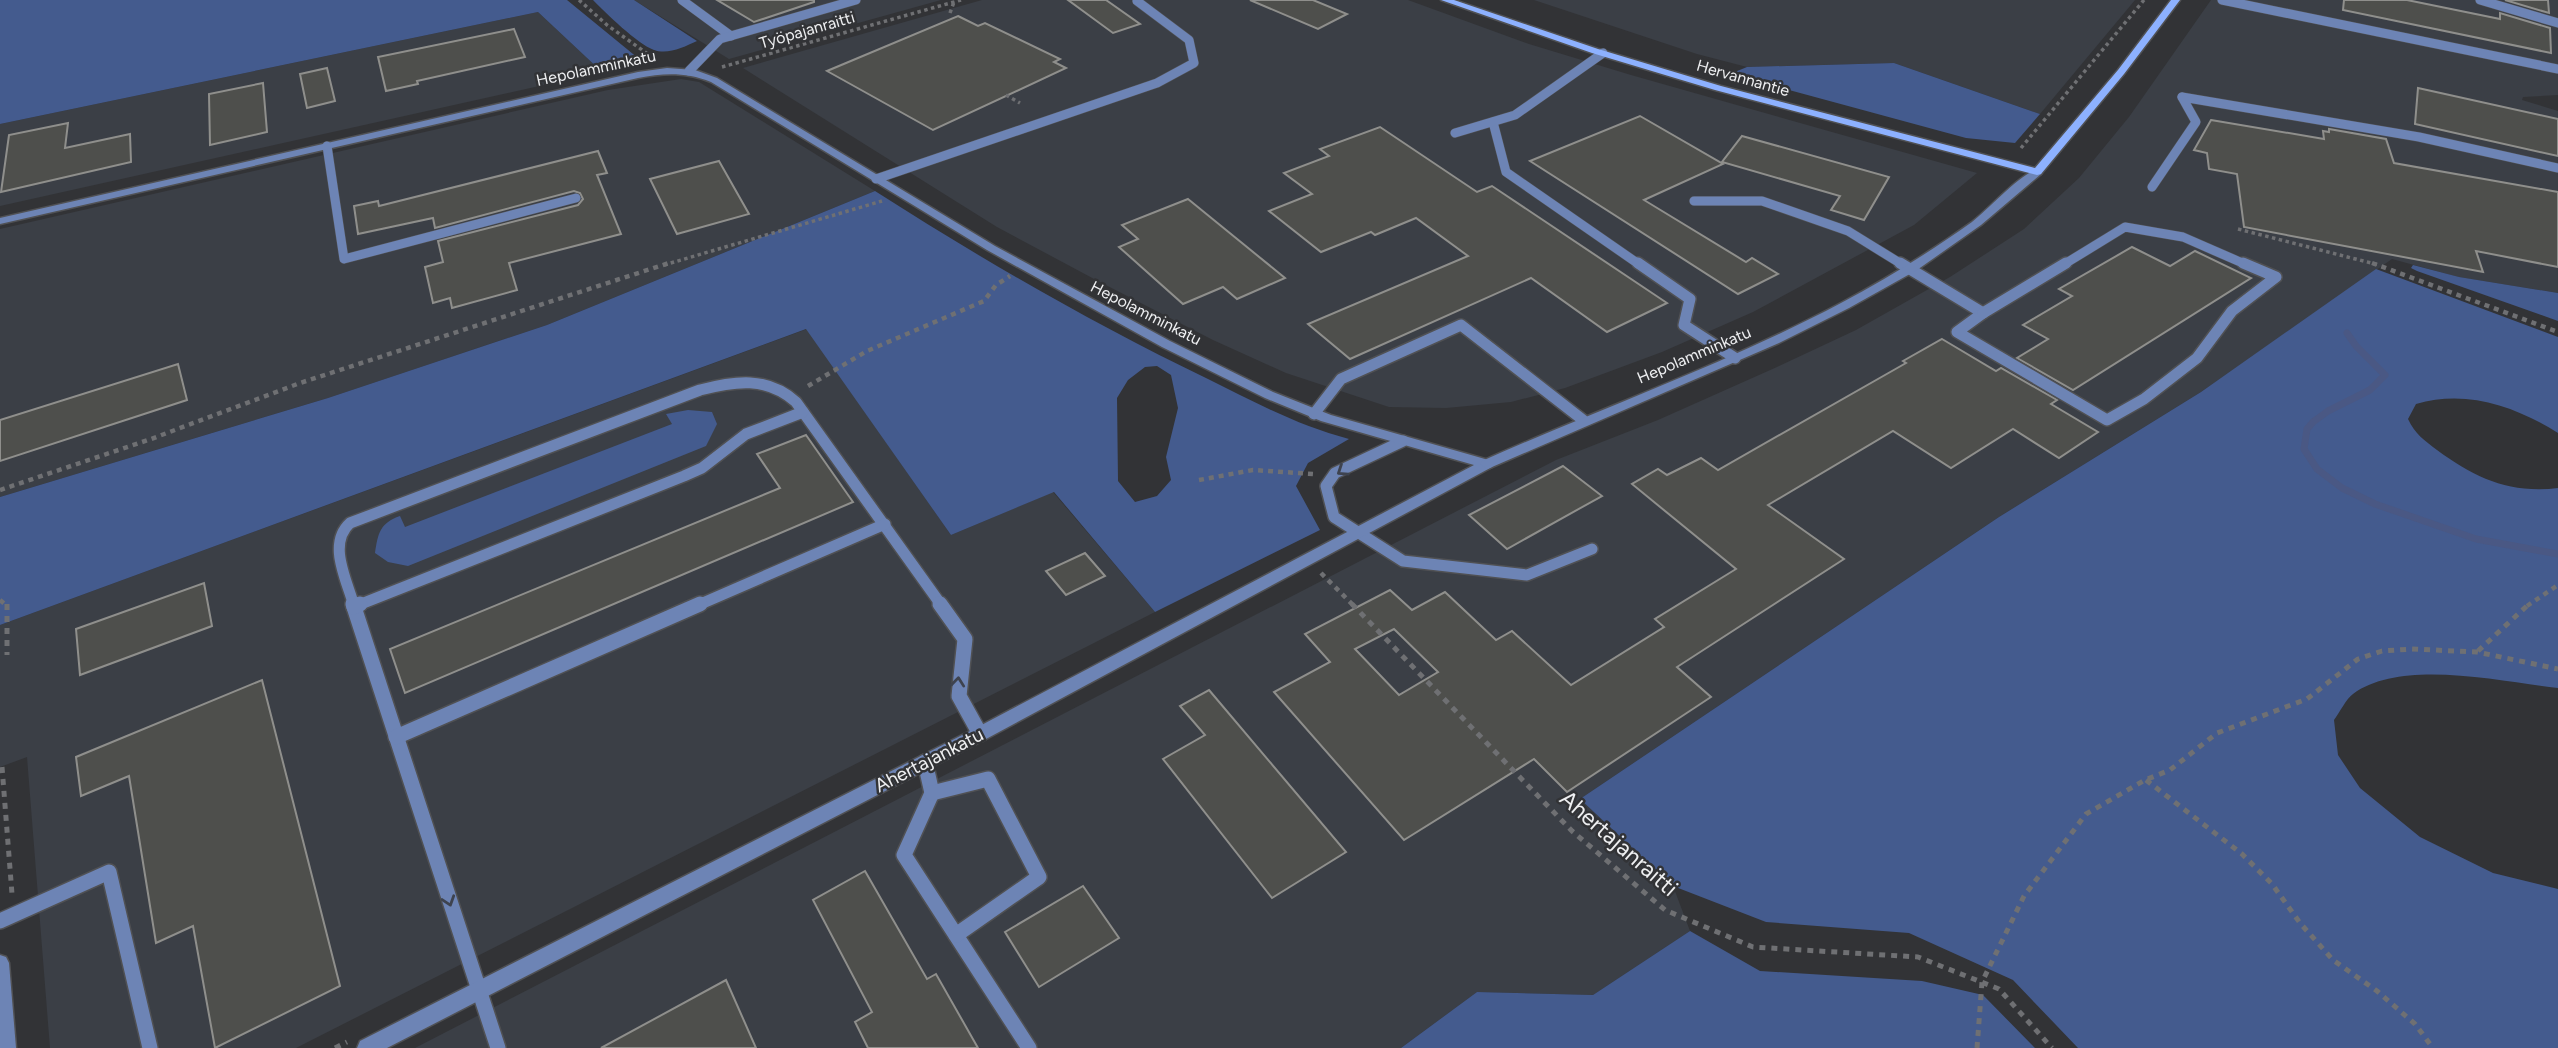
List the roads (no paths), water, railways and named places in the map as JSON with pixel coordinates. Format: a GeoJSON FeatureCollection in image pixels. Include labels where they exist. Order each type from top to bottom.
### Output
{"type":"FeatureCollection","features":[{"type":"Feature","properties":{"kind":"main road","name":"Hervannantie"},"geometry":{"type":"LineString","coordinates":[[1445,0],[1602,53],[1770,102],[2037,172]]}},
{"type":"Feature","properties":{"kind":"main road","name":"Hepolamminkatu"},"geometry":{"type":"LineString","coordinates":[[2037,172],[2121,72],[2176,0]]}},
{"type":"Feature","properties":{"kind":"street","name":"Hepolamminkatu"},"geometry":{"type":"LineString","coordinates":[[0,221],[638,75],[674,70],[695,72],[1025,267],[1166,344],[1314,414],[1486,464],[1796,330],[1908,270],[1966,232],[2008,200],[2037,172]]}},
{"type":"Feature","properties":{"kind":"street","name":"Ahertajankatu"},"geometry":{"type":"LineString","coordinates":[[367,1048],[980,734],[1486,464]]}},
{"type":"Feature","properties":{"kind":"street"},"geometry":{"type":"LineString","coordinates":[[0,963],[6,1048]]}},
{"type":"Feature","properties":{"kind":"lane"},"geometry":{"type":"LineString","coordinates":[[682,0],[731,36]]}},
{"type":"Feature","properties":{"kind":"lane"},"geometry":{"type":"LineString","coordinates":[[695,72],[720,39],[837,2],[856,0]]}},
{"type":"Feature","properties":{"kind":"lane"},"geometry":{"type":"LineString","coordinates":[[2222,0],[2558,69]]}},
{"type":"Feature","properties":{"kind":"lane"},"geometry":{"type":"LineString","coordinates":[[2480,0],[2558,23]]}},
{"type":"Feature","properties":{"kind":"lane"},"geometry":{"type":"LineString","coordinates":[[876,179],[1157,83],[1194,63],[1189,40],[1137,1]]}},
{"type":"Feature","properties":{"kind":"lane"},"geometry":{"type":"LineString","coordinates":[[1455,133],[1516,115],[1602,53]]}},
{"type":"Feature","properties":{"kind":"lane"},"geometry":{"type":"LineString","coordinates":[[2152,187],[2196,122],[2182,97],[2419,137],[2558,168]]}},
{"type":"Feature","properties":{"kind":"lane"},"geometry":{"type":"LineString","coordinates":[[1493,122],[1506,172],[1690,299],[1684,325],[1735,358]]}},
{"type":"Feature","properties":{"kind":"lane"},"geometry":{"type":"LineString","coordinates":[[327,146],[344,260],[576,198]]}},
{"type":"Feature","properties":{"kind":"lane"},"geometry":{"type":"LineString","coordinates":[[1694,201],[1762,201],[1848,231],[1908,270],[1983,313]]}},
{"type":"Feature","properties":{"kind":"lane"},"geometry":{"type":"LineString","coordinates":[[2124,227],[2183,237],[2276,277],[2232,311],[2197,358],[2144,399],[2108,421],[1957,332],[1983,313],[2124,227]]}},
{"type":"Feature","properties":{"kind":"lane"},"geometry":{"type":"LineString","coordinates":[[1314,414],[1342,379],[1461,325],[1583,420]]}},
{"type":"Feature","properties":{"kind":"lane"},"geometry":{"type":"LineString","coordinates":[[498,1048],[354,607],[337,538],[341,531],[360,517],[722,384],[743,381],[778,386],[792,397],[957,625],[965,639],[957,677],[957,697],[980,734]]}},
{"type":"Feature","properties":{"kind":"lane"},"geometry":{"type":"LineString","coordinates":[[354,607],[684,476],[702,468],[746,434],[803,412]]}},
{"type":"Feature","properties":{"kind":"lane"},"geometry":{"type":"LineString","coordinates":[[1402,441],[1335,473],[1325,486],[1334,517],[1404,561],[1527,575],[1592,549]]}},
{"type":"Feature","properties":{"kind":"lane"},"geometry":{"type":"LineString","coordinates":[[396,737],[885,524]]}},
{"type":"Feature","properties":{"kind":"lane"},"geometry":{"type":"LineString","coordinates":[[925,762],[932,793],[904,855],[1029,1048]]}},
{"type":"Feature","properties":{"kind":"lane"},"geometry":{"type":"LineString","coordinates":[[932,793],[988,779],[1039,877],[956,935]]}},
{"type":"Feature","properties":{"kind":"lane"},"geometry":{"type":"LineString","coordinates":[[0,921],[109,872],[150,1048]]}},
{"type":"Feature","properties":{"kind":"waterway"},"geometry":{"type":"LineString","coordinates":[[2347,333],[2385,375],[2370,390],[2328,411],[2307,429],[2304,449],[2317,469],[2342,488],[2375,504],[2476,539],[2558,554]]}}]}
